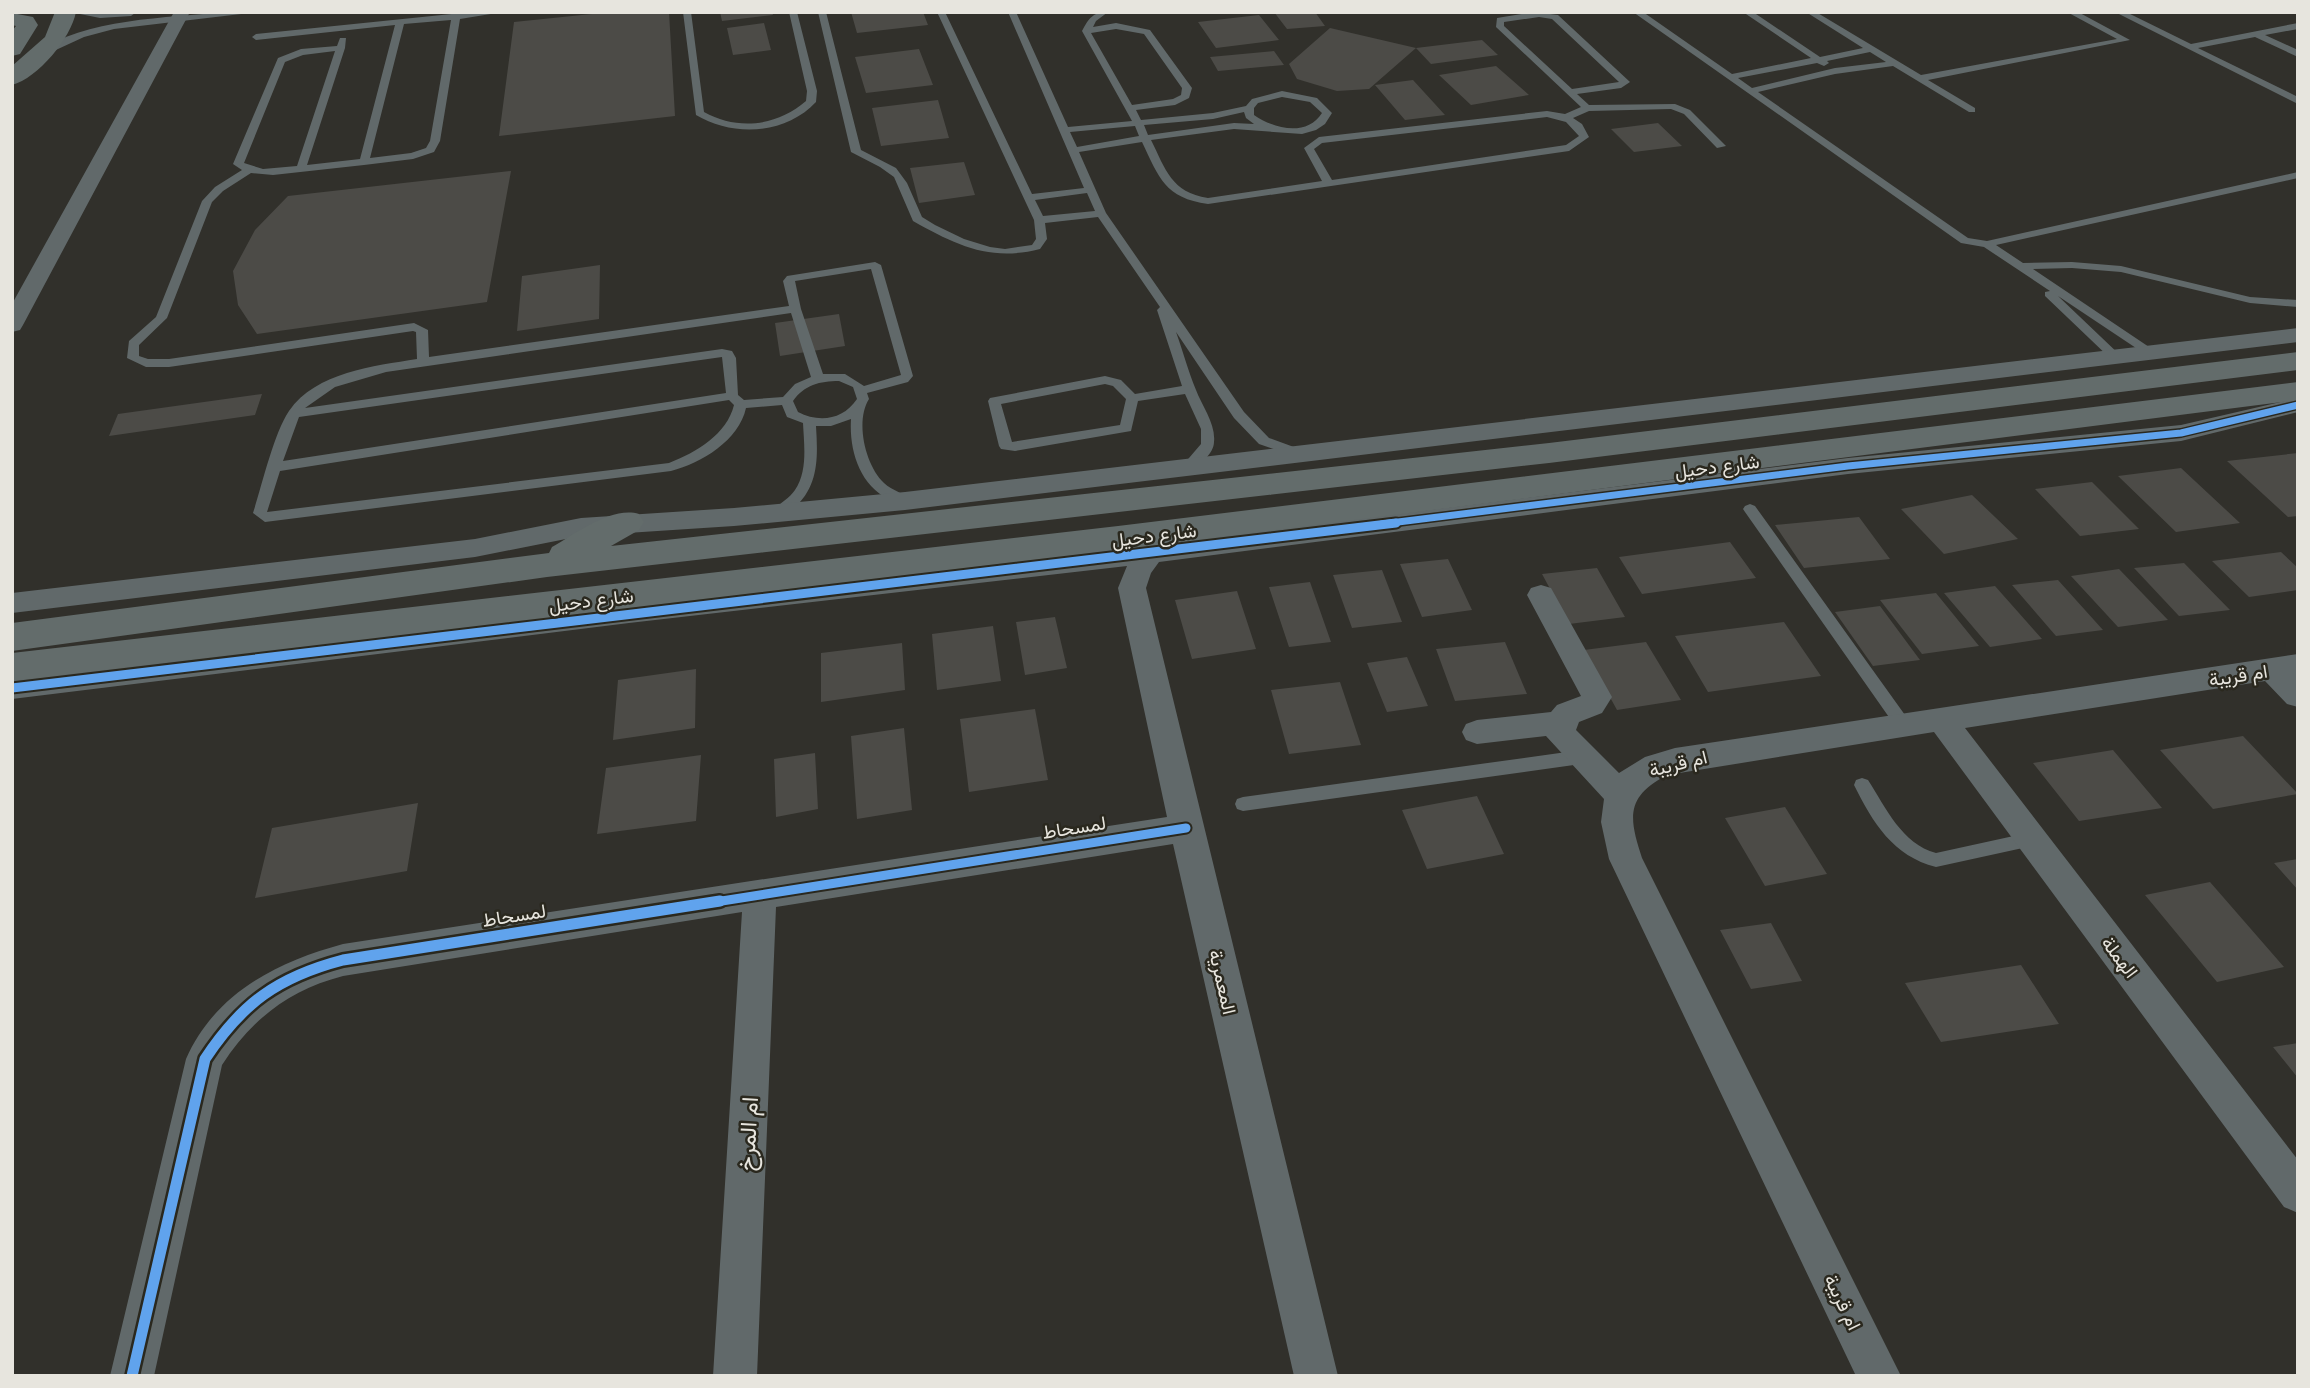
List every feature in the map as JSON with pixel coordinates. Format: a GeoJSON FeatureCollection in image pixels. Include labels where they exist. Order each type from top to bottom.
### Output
{"type":"FeatureCollection","features":[{"type":"Feature","properties":{"kind":"main road"},"geometry":{"type":"LineString","coordinates":[[12,60],[43,24],[43,17],[37,12]]}},
{"type":"Feature","properties":{"kind":"main road"},"geometry":{"type":"LineString","coordinates":[[12,78],[60,31],[66,12]]}},
{"type":"Feature","properties":{"kind":"main road"},"geometry":{"type":"LineString","coordinates":[[12,19],[27,25],[12,49]]}},
{"type":"Feature","properties":{"kind":"main road","name":"شارع دحيل"},"geometry":{"type":"LineString","coordinates":[[12,636],[547,565],[1549,453],[2298,361]]}},
{"type":"Feature","properties":{"kind":"main road","name":"شارع دحيل"},"geometry":{"type":"LineString","coordinates":[[12,667],[1118,538],[1930,435],[2294,404]]}},
{"type":"Feature","properties":{"kind":"main road"},"geometry":{"type":"LineString","coordinates":[[1930,435],[2236,419]]}},
{"type":"Feature","properties":{"kind":"main road"},"geometry":{"type":"LineString","coordinates":[[547,565],[627,522]]}},
{"type":"Feature","properties":{"kind":"main road"},"geometry":{"type":"LineString","coordinates":[[552,603],[629,613]]}},
{"type":"Feature","properties":{"kind":"main road"},"geometry":{"type":"LineString","coordinates":[[12,622],[52,620],[117,623]]}},
{"type":"Feature","properties":{"kind":"street"},"geometry":{"type":"LineString","coordinates":[[12,325],[180,16]]}},
{"type":"Feature","properties":{"kind":"street"},"geometry":{"type":"LineString","coordinates":[[12,603],[475,548],[581,527],[905,501],[2298,335]]}},
{"type":"Feature","properties":{"kind":"street","name":"شارع دحيل"},"geometry":{"type":"LineString","coordinates":[[12,688],[629,613],[1097,560],[1848,466],[2181,433],[2294,404]]}},
{"type":"Feature","properties":{"kind":"street"},"geometry":{"type":"LineString","coordinates":[[1097,560],[1117,572],[1132,588],[1138,570],[1150,553]]}},
{"type":"Feature","properties":{"kind":"street","name":"المعمرية"},"geometry":{"type":"LineString","coordinates":[[1132,588],[1316,1376]]}},
{"type":"Feature","properties":{"kind":"street"},"geometry":{"type":"LineString","coordinates":[[1541,595],[1597,697],[1591,705],[1568,713],[1560,723],[1561,735],[1620,795]]}},
{"type":"Feature","properties":{"kind":"street"},"geometry":{"type":"LineString","coordinates":[[2284,667],[2298,696]]}},
{"type":"Feature","properties":{"kind":"street","name":"ام قريبة"},"geometry":{"type":"LineString","coordinates":[[1879,1376],[1626,859],[1618,837],[1615,815],[1620,795],[1632,778],[1651,766],[1675,760],[2284,667]]}},
{"type":"Feature","properties":{"kind":"street","name":"الهملة"},"geometry":{"type":"LineString","coordinates":[[1942,720],[2298,1193]]}},
{"type":"Feature","properties":{"kind":"street"},"geometry":{"type":"LineString","coordinates":[[1477,732],[1560,723]]}},
{"type":"Feature","properties":{"kind":"street","name":"لمسحاط"},"geometry":{"type":"LineString","coordinates":[[132,1376],[205,1059],[223,1030],[248,1003],[278,983],[310,968],[343,960],[760,892],[1186,828]]}},
{"type":"Feature","properties":{"kind":"street","name":"ام المرخ"},"geometry":{"type":"LineString","coordinates":[[735,1376],[760,892]]}},
{"type":"Feature","properties":{"kind":"lane"},"geometry":{"type":"LineString","coordinates":[[74,12],[100,15],[140,12]]}},
{"type":"Feature","properties":{"kind":"lane"},"geometry":{"type":"LineString","coordinates":[[37,56],[102,29],[136,22],[180,16],[254,12]]}},
{"type":"Feature","properties":{"kind":"lane"},"geometry":{"type":"LineString","coordinates":[[256,37],[400,22],[420,16],[456,17],[499,12]]}},
{"type":"Feature","properties":{"kind":"lane"},"geometry":{"type":"LineString","coordinates":[[687,12],[699,113],[721,124],[747,127],[794,116],[811,102],[812,91],[793,12]]}},
{"type":"Feature","properties":{"kind":"lane"},"geometry":{"type":"LineString","coordinates":[[822,12],[856,152],[891,166],[903,178],[907,196],[918,219],[961,243],[1007,253],[1036,247],[1042,239],[1039,220],[1030,197],[941,12]]}},
{"type":"Feature","properties":{"kind":"lane"},"geometry":{"type":"LineString","coordinates":[[1012,12],[1101,213],[1239,415],[1255,434],[1277,447],[1297,453]]}},
{"type":"Feature","properties":{"kind":"lane"},"geometry":{"type":"LineString","coordinates":[[1086,31],[1093,19],[1104,12]]}},
{"type":"Feature","properties":{"kind":"lane"},"geometry":{"type":"LineString","coordinates":[[1637,12],[1965,241],[1987,244],[2298,175]]}},
{"type":"Feature","properties":{"kind":"lane"},"geometry":{"type":"LineString","coordinates":[[1747,12],[1835,71]]}},
{"type":"Feature","properties":{"kind":"lane"},"geometry":{"type":"LineString","coordinates":[[1810,12],[1972,110]]}},
{"type":"Feature","properties":{"kind":"lane"},"geometry":{"type":"LineString","coordinates":[[1922,78],[2126,40],[2071,12]]}},
{"type":"Feature","properties":{"kind":"lane"},"geometry":{"type":"LineString","coordinates":[[2119,12],[2298,101]]}},
{"type":"Feature","properties":{"kind":"lane"},"geometry":{"type":"LineString","coordinates":[[2138,12],[2298,90]]}},
{"type":"Feature","properties":{"kind":"lane"},"geometry":{"type":"LineString","coordinates":[[1570,92],[1621,85],[1625,82],[1555,18],[1539,14],[1500,20],[1500,27],[1587,108]]}},
{"type":"Feature","properties":{"kind":"lane"},"geometry":{"type":"LineString","coordinates":[[341,48],[301,52],[281,60],[238,164],[261,173],[413,156],[430,150],[435,141],[456,17]]}},
{"type":"Feature","properties":{"kind":"lane"},"geometry":{"type":"LineString","coordinates":[[365,162],[400,22]]}},
{"type":"Feature","properties":{"kind":"lane"},"geometry":{"type":"LineString","coordinates":[[1086,31],[1116,26],[1147,32],[1187,88],[1186,96],[1175,102],[1130,108]]}},
{"type":"Feature","properties":{"kind":"lane"},"geometry":{"type":"LineString","coordinates":[[2190,47],[2298,26]]}},
{"type":"Feature","properties":{"kind":"lane"},"geometry":{"type":"LineString","coordinates":[[301,169],[348,28]]}},
{"type":"Feature","properties":{"kind":"lane"},"geometry":{"type":"LineString","coordinates":[[1086,31],[1172,188],[1183,197],[1208,201],[1329,184],[1569,148],[1584,137],[1577,124],[1567,117],[1537,114],[1318,140],[1309,148],[1329,184]]}},
{"type":"Feature","properties":{"kind":"lane"},"geometry":{"type":"LineString","coordinates":[[2255,34],[2298,54]]}},
{"type":"Feature","properties":{"kind":"lane"},"geometry":{"type":"LineString","coordinates":[[1730,77],[1873,49]]}},
{"type":"Feature","properties":{"kind":"lane"},"geometry":{"type":"LineString","coordinates":[[1751,91],[1835,71],[1897,63]]}},
{"type":"Feature","properties":{"kind":"lane"},"geometry":{"type":"LineString","coordinates":[[1065,130],[1222,115],[1249,108],[1255,101],[1274,95],[1298,95],[1323,105],[1327,113],[1324,120],[1315,127]]}},
{"type":"Feature","properties":{"kind":"lane"},"geometry":{"type":"LineString","coordinates":[[1567,117],[1587,108],[1662,105],[1681,109],[1721,146]]}},
{"type":"Feature","properties":{"kind":"lane"},"geometry":{"type":"LineString","coordinates":[[1249,108],[1249,116],[1256,123],[1269,128]]}},
{"type":"Feature","properties":{"kind":"lane"},"geometry":{"type":"LineString","coordinates":[[1074,150],[1234,126],[1285,131],[1315,127],[1342,136]]}},
{"type":"Feature","properties":{"kind":"lane"},"geometry":{"type":"LineString","coordinates":[[248,170],[219,189],[207,201],[161,318],[133,344],[133,358],[146,363],[169,363],[414,327],[422,330],[424,362]]}},
{"type":"Feature","properties":{"kind":"lane"},"geometry":{"type":"LineString","coordinates":[[1030,197],[1090,190]]}},
{"type":"Feature","properties":{"kind":"lane"},"geometry":{"type":"LineString","coordinates":[[1039,220],[1101,213]]}},
{"type":"Feature","properties":{"kind":"lane"},"geometry":{"type":"LineString","coordinates":[[1987,244],[2151,353]]}},
{"type":"Feature","properties":{"kind":"lane"},"geometry":{"type":"LineString","coordinates":[[2020,266],[2072,265],[2121,269],[2250,300],[2298,304]]}},
{"type":"Feature","properties":{"kind":"lane"},"geometry":{"type":"LineString","coordinates":[[818,378],[794,309],[789,281],[791,278],[876,266],[906,378],[862,390]]}},
{"type":"Feature","properties":{"kind":"lane"},"geometry":{"type":"LineString","coordinates":[[2020,266],[2116,357]]}},
{"type":"Feature","properties":{"kind":"lane"},"geometry":{"type":"LineString","coordinates":[[1156,291],[1208,436],[1204,452],[1190,465]]}},
{"type":"Feature","properties":{"kind":"lane"},"geometry":{"type":"LineString","coordinates":[[293,414],[722,353],[730,358],[737,400],[736,422],[730,430],[688,460],[671,467],[265,517],[260,513],[293,414],[318,392],[348,377],[424,362],[794,309]]}},
{"type":"Feature","properties":{"kind":"lane"},"geometry":{"type":"LineString","coordinates":[[2087,330],[2111,326]]}},
{"type":"Feature","properties":{"kind":"lane"},"geometry":{"type":"LineString","coordinates":[[788,401],[798,387],[818,378],[841,377],[850,380],[862,390],[858,441],[869,476],[886,494],[905,501]]}},
{"type":"Feature","properties":{"kind":"lane"},"geometry":{"type":"LineString","coordinates":[[1105,380],[1116,383],[1132,398],[1127,426],[1123,429],[1015,447],[1006,446],[994,401],[1105,380]]}},
{"type":"Feature","properties":{"kind":"lane"},"geometry":{"type":"LineString","coordinates":[[1132,398],[1189,389]]}},
{"type":"Feature","properties":{"kind":"lane"},"geometry":{"type":"LineString","coordinates":[[275,467],[737,400],[788,401]]}},
{"type":"Feature","properties":{"kind":"lane"},"geometry":{"type":"LineString","coordinates":[[788,401],[792,414],[808,422],[837,420],[859,407]]}},
{"type":"Feature","properties":{"kind":"lane"},"geometry":{"type":"LineString","coordinates":[[778,513],[797,499],[809,479],[808,422]]}},
{"type":"Feature","properties":{"kind":"lane"},"geometry":{"type":"LineString","coordinates":[[1751,509],[1904,726]]}},
{"type":"Feature","properties":{"kind":"lane"},"geometry":{"type":"LineString","coordinates":[[1243,804],[1581,757]]}},
{"type":"Feature","properties":{"kind":"lane"},"geometry":{"type":"LineString","coordinates":[[1862,785],[1906,849],[1922,858],[1936,860],[2032,839]]}},
{"type":"Feature","properties":{"kind":"building"},"geometry":{"type":"Polygon","coordinates":[[[611,12],[669,12],[675,116],[499,136],[514,22],[611,12]]]}},
{"type":"Feature","properties":{"kind":"building"},"geometry":{"type":"Polygon","coordinates":[[[720,12],[772,12],[773,15],[722,21],[720,12]]]}},
{"type":"Feature","properties":{"kind":"building"},"geometry":{"type":"Polygon","coordinates":[[[851,12],[923,12],[928,25],[857,33],[851,12]]]}},
{"type":"Feature","properties":{"kind":"building"},"geometry":{"type":"Polygon","coordinates":[[[1274,12],[1315,12],[1325,26],[1287,29],[1274,12]]]}},
{"type":"Feature","properties":{"kind":"building"},"geometry":{"type":"Polygon","coordinates":[[[1259,15],[1279,40],[1216,48],[1198,22],[1259,15]]]}},
{"type":"Feature","properties":{"kind":"building"},"geometry":{"type":"Polygon","coordinates":[[[764,23],[771,50],[733,55],[727,28],[764,23]]]}},
{"type":"Feature","properties":{"kind":"building"},"geometry":{"type":"Polygon","coordinates":[[[1330,28],[1416,48],[1369,89],[1337,91],[1297,79],[1289,64],[1330,28]]]}},
{"type":"Feature","properties":{"kind":"building"},"geometry":{"type":"Polygon","coordinates":[[[1482,40],[1498,55],[1431,64],[1416,48],[1482,40]]]}},
{"type":"Feature","properties":{"kind":"building"},"geometry":{"type":"Polygon","coordinates":[[[919,49],[933,85],[866,93],[855,57],[919,49]]]}},
{"type":"Feature","properties":{"kind":"building"},"geometry":{"type":"Polygon","coordinates":[[[1274,51],[1284,65],[1218,71],[1210,57],[1274,51]]]}},
{"type":"Feature","properties":{"kind":"building"},"geometry":{"type":"Polygon","coordinates":[[[1496,66],[1529,95],[1471,105],[1439,75],[1496,66]]]}},
{"type":"Feature","properties":{"kind":"building"},"geometry":{"type":"Polygon","coordinates":[[[1413,80],[1445,115],[1405,120],[1375,85],[1413,80]]]}},
{"type":"Feature","properties":{"kind":"building"},"geometry":{"type":"Polygon","coordinates":[[[938,100],[949,138],[881,146],[872,108],[938,100]]]}},
{"type":"Feature","properties":{"kind":"building"},"geometry":{"type":"Polygon","coordinates":[[[1658,123],[1682,146],[1634,152],[1611,129],[1658,123]]]}},
{"type":"Feature","properties":{"kind":"building"},"geometry":{"type":"Polygon","coordinates":[[[964,162],[975,195],[919,203],[910,168],[964,162]]]}},
{"type":"Feature","properties":{"kind":"building"},"geometry":{"type":"Polygon","coordinates":[[[511,171],[487,302],[257,334],[238,305],[233,271],[255,230],[288,196],[511,171]]]}},
{"type":"Feature","properties":{"kind":"building"},"geometry":{"type":"Polygon","coordinates":[[[600,265],[599,319],[517,331],[522,276],[600,265]]]}},
{"type":"Feature","properties":{"kind":"building"},"geometry":{"type":"Polygon","coordinates":[[[839,314],[845,346],[780,356],[775,323],[839,314]]]}},
{"type":"Feature","properties":{"kind":"building"},"geometry":{"type":"Polygon","coordinates":[[[262,394],[255,415],[109,436],[118,414],[262,394]]]}},
{"type":"Feature","properties":{"kind":"building"},"geometry":{"type":"Polygon","coordinates":[[[2298,453],[2298,516],[2288,517],[2227,461],[2298,453]]]}},
{"type":"Feature","properties":{"kind":"building"},"geometry":{"type":"Polygon","coordinates":[[[2181,468],[2240,523],[2176,532],[2118,476],[2181,468]]]}},
{"type":"Feature","properties":{"kind":"building"},"geometry":{"type":"Polygon","coordinates":[[[2092,482],[2139,529],[2080,536],[2035,489],[2092,482]]]}},
{"type":"Feature","properties":{"kind":"building"},"geometry":{"type":"Polygon","coordinates":[[[1972,495],[2018,539],[1944,554],[1901,509],[1972,495]]]}},
{"type":"Feature","properties":{"kind":"building"},"geometry":{"type":"Polygon","coordinates":[[[1859,517],[1890,559],[1804,568],[1775,525],[1859,517]]]}},
{"type":"Feature","properties":{"kind":"building"},"geometry":{"type":"Polygon","coordinates":[[[1730,542],[1756,578],[1642,594],[1619,557],[1730,542]]]}},
{"type":"Feature","properties":{"kind":"building"},"geometry":{"type":"Polygon","coordinates":[[[2281,552],[2298,568],[2298,590],[2249,597],[2212,561],[2281,552]]]}},
{"type":"Feature","properties":{"kind":"building"},"geometry":{"type":"Polygon","coordinates":[[[1448,559],[1472,610],[1422,617],[1400,564],[1448,559]]]}},
{"type":"Feature","properties":{"kind":"building"},"geometry":{"type":"Polygon","coordinates":[[[2184,563],[2230,610],[2179,616],[2134,568],[2184,563]]]}},
{"type":"Feature","properties":{"kind":"building"},"geometry":{"type":"Polygon","coordinates":[[[1597,568],[1625,617],[1569,624],[1542,574],[1597,568]]]}},
{"type":"Feature","properties":{"kind":"building"},"geometry":{"type":"Polygon","coordinates":[[[2119,569],[2168,620],[2118,627],[2071,576],[2119,569]]]}},
{"type":"Feature","properties":{"kind":"building"},"geometry":{"type":"Polygon","coordinates":[[[1382,570],[1402,622],[1352,628],[1333,575],[1382,570]]]}},
{"type":"Feature","properties":{"kind":"building"},"geometry":{"type":"Polygon","coordinates":[[[2058,580],[2103,630],[2056,636],[2012,585],[2058,580]]]}},
{"type":"Feature","properties":{"kind":"building"},"geometry":{"type":"Polygon","coordinates":[[[1310,582],[1331,642],[1289,647],[1269,587],[1310,582]]]}},
{"type":"Feature","properties":{"kind":"building"},"geometry":{"type":"Polygon","coordinates":[[[1995,586],[2042,639],[1990,647],[1944,593],[1995,586]]]}},
{"type":"Feature","properties":{"kind":"building"},"geometry":{"type":"Polygon","coordinates":[[[1237,591],[1256,649],[1192,659],[1175,600],[1237,591]]]}},
{"type":"Feature","properties":{"kind":"building"},"geometry":{"type":"Polygon","coordinates":[[[1936,593],[1979,646],[1922,654],[1880,600],[1936,593]]]}},
{"type":"Feature","properties":{"kind":"building"},"geometry":{"type":"Polygon","coordinates":[[[1880,606],[1920,660],[1873,666],[1835,612],[1880,606]]]}},
{"type":"Feature","properties":{"kind":"building"},"geometry":{"type":"Polygon","coordinates":[[[1055,617],[1067,668],[1025,675],[1016,622],[1055,617]]]}},
{"type":"Feature","properties":{"kind":"building"},"geometry":{"type":"Polygon","coordinates":[[[1784,622],[1821,676],[1708,692],[1675,636],[1784,622]]]}},
{"type":"Feature","properties":{"kind":"building"},"geometry":{"type":"Polygon","coordinates":[[[993,626],[1001,681],[937,690],[932,634],[993,626]]]}},
{"type":"Feature","properties":{"kind":"building"},"geometry":{"type":"Polygon","coordinates":[[[1505,642],[1527,694],[1455,701],[1436,649],[1505,642]]]}},
{"type":"Feature","properties":{"kind":"building"},"geometry":{"type":"Polygon","coordinates":[[[1646,642],[1681,700],[1617,710],[1584,650],[1646,642]]]}},
{"type":"Feature","properties":{"kind":"building"},"geometry":{"type":"Polygon","coordinates":[[[902,643],[905,690],[821,702],[821,653],[902,643]]]}},
{"type":"Feature","properties":{"kind":"building"},"geometry":{"type":"Polygon","coordinates":[[[1407,657],[1428,706],[1387,712],[1367,663],[1407,657]]]}},
{"type":"Feature","properties":{"kind":"building"},"geometry":{"type":"Polygon","coordinates":[[[696,669],[695,728],[613,740],[618,680],[696,669]]]}},
{"type":"Feature","properties":{"kind":"building"},"geometry":{"type":"Polygon","coordinates":[[[1340,682],[1361,745],[1289,754],[1271,690],[1340,682]]]}},
{"type":"Feature","properties":{"kind":"building"},"geometry":{"type":"Polygon","coordinates":[[[1035,709],[1048,780],[969,792],[960,719],[1035,709]]]}},
{"type":"Feature","properties":{"kind":"building"},"geometry":{"type":"Polygon","coordinates":[[[904,728],[912,810],[857,819],[851,736],[904,728]]]}},
{"type":"Feature","properties":{"kind":"building"},"geometry":{"type":"Polygon","coordinates":[[[2243,736],[2298,794],[2213,809],[2160,750],[2243,736]]]}},
{"type":"Feature","properties":{"kind":"building"},"geometry":{"type":"Polygon","coordinates":[[[2113,750],[2162,808],[2079,821],[2033,763],[2113,750]]]}},
{"type":"Feature","properties":{"kind":"building"},"geometry":{"type":"Polygon","coordinates":[[[815,753],[818,809],[776,817],[774,759],[815,753]]]}},
{"type":"Feature","properties":{"kind":"building"},"geometry":{"type":"Polygon","coordinates":[[[701,755],[696,821],[597,834],[606,768],[701,755]]]}},
{"type":"Feature","properties":{"kind":"building"},"geometry":{"type":"Polygon","coordinates":[[[1477,796],[1504,854],[1427,869],[1402,810],[1477,796]]]}},
{"type":"Feature","properties":{"kind":"building"},"geometry":{"type":"Polygon","coordinates":[[[418,803],[407,871],[255,898],[272,828],[418,803]]]}},
{"type":"Feature","properties":{"kind":"building"},"geometry":{"type":"Polygon","coordinates":[[[1785,807],[1827,874],[1765,886],[1725,818],[1785,807]]]}},
{"type":"Feature","properties":{"kind":"building"},"geometry":{"type":"Polygon","coordinates":[[[2298,859],[2298,890],[2274,863],[2298,859]]]}},
{"type":"Feature","properties":{"kind":"building"},"geometry":{"type":"Polygon","coordinates":[[[2210,882],[2284,967],[2217,982],[2145,895],[2210,882]]]}},
{"type":"Feature","properties":{"kind":"building"},"geometry":{"type":"Polygon","coordinates":[[[1771,923],[1802,981],[1751,989],[1720,930],[1771,923]]]}},
{"type":"Feature","properties":{"kind":"building"},"geometry":{"type":"Polygon","coordinates":[[[2021,965],[2059,1024],[1941,1042],[1905,983],[2021,965]]]}},
{"type":"Feature","properties":{"kind":"building"},"geometry":{"type":"Polygon","coordinates":[[[2298,1043],[2298,1078],[2273,1047],[2298,1043]]]}},
{"type":"Feature","properties":{"kind":"cycle path"},"geometry":{"type":"LineString","coordinates":[[12,688],[629,613],[1097,560],[1848,466],[2181,433],[2298,405]]}},
{"type":"Feature","properties":{"kind":"cycle path"},"geometry":{"type":"LineString","coordinates":[[132,1376],[205,1059],[232,1022],[247,1007],[280,983],[320,966],[343,960],[1186,828]]}}]}
